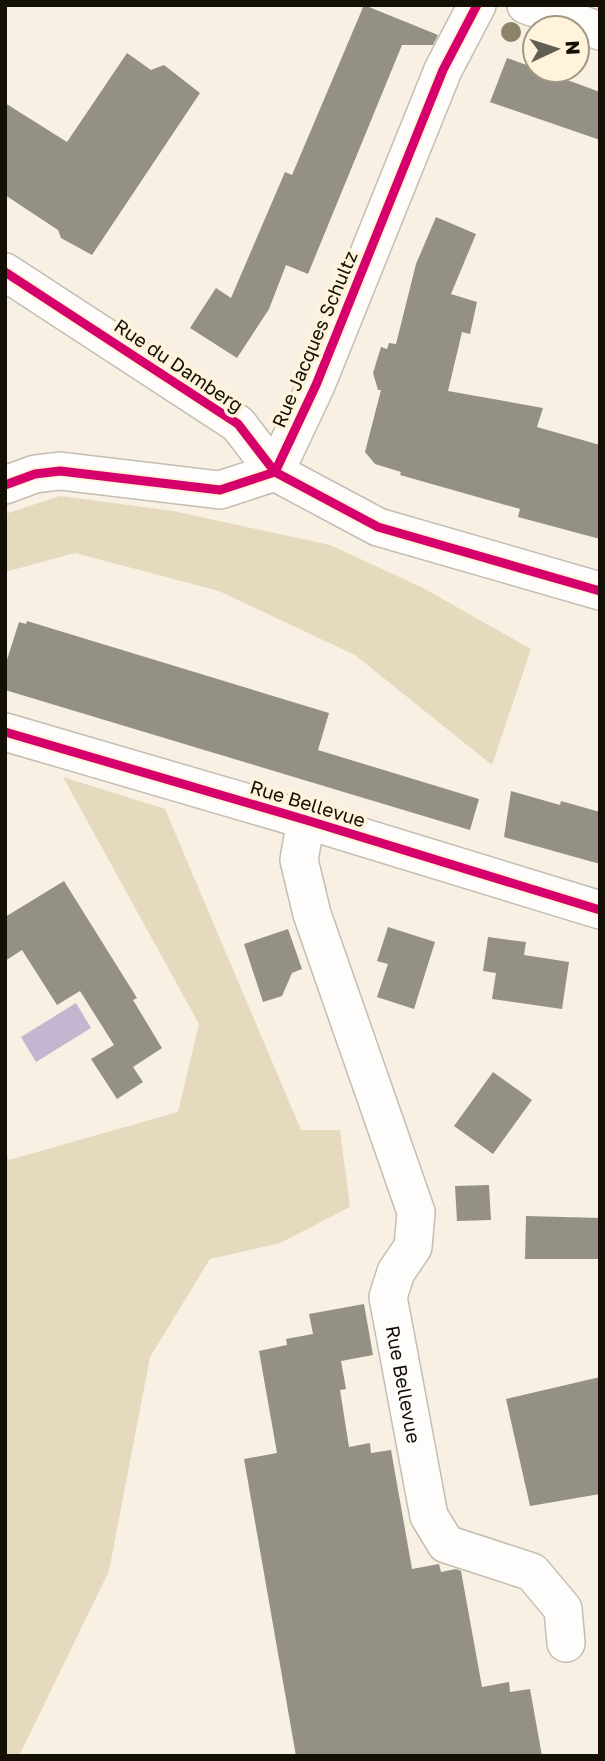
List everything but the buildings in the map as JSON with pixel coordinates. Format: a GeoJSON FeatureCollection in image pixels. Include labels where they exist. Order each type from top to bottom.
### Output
{"type":"FeatureCollection","features":[{"type":"Feature","properties":{"kind":"street","name":"Rue Jacques Schultz"},"geometry":{"type":"LineString","coordinates":[[275,472],[316,385],[443,70],[477,5]]}},
{"type":"Feature","properties":{"kind":"street"},"geometry":{"type":"LineString","coordinates":[[526,5],[600,31]]}},
{"type":"Feature","properties":{"kind":"street","name":"Rue du Damberg"},"geometry":{"type":"LineString","coordinates":[[5,272],[237,424],[275,472],[378,527],[600,592]]}},
{"type":"Feature","properties":{"kind":"street"},"geometry":{"type":"LineString","coordinates":[[5,485],[34,474],[60,471],[220,490],[275,472]]}},
{"type":"Feature","properties":{"kind":"street","name":"Rue Bellevue"},"geometry":{"type":"LineString","coordinates":[[5,732],[600,910]]}},
{"type":"Feature","properties":{"kind":"street","name":"Rue Bellevue"},"geometry":{"type":"LineString","coordinates":[[306,820],[299,860],[312,914],[416,1212],[413,1247],[396,1272],[388,1297],[429,1516],[446,1544],[531,1572],[563,1609],[566,1643]]}},
{"type":"Feature","properties":{"kind":"shaded area"},"geometry":{"type":"Polygon","coordinates":[[[60,496],[173,511],[330,545],[423,588],[531,649],[492,765],[355,655],[219,591],[75,553],[5,572],[5,514],[60,496]]]}},
{"type":"Feature","properties":{"kind":"shaded area"},"geometry":{"type":"Polygon","coordinates":[[[63,777],[165,809],[301,1130],[340,1130],[350,1207],[280,1243],[210,1259],[150,1357],[109,1571],[19,1756],[5,1756],[5,1155],[9,1160],[178,1112],[199,1024],[63,777]]]}},
{"type":"Feature","properties":{"kind":"shaded area"},"geometry":{"type":"Polygon","coordinates":[[[76,1003],[91,1028],[36,1062],[21,1037],[76,1003]]]}},
{"type":"Feature","properties":{"kind":"cycle path"},"geometry":{"type":"LineString","coordinates":[[5,485],[35,474],[60,471],[220,490],[275,472],[316,385],[443,70],[477,5]]}},
{"type":"Feature","properties":{"kind":"cycle path"},"geometry":{"type":"LineString","coordinates":[[5,272],[238,424],[275,472],[378,527],[600,591]]}},
{"type":"Feature","properties":{"kind":"cycle path"},"geometry":{"type":"LineString","coordinates":[[5,732],[600,910]]}}]}
